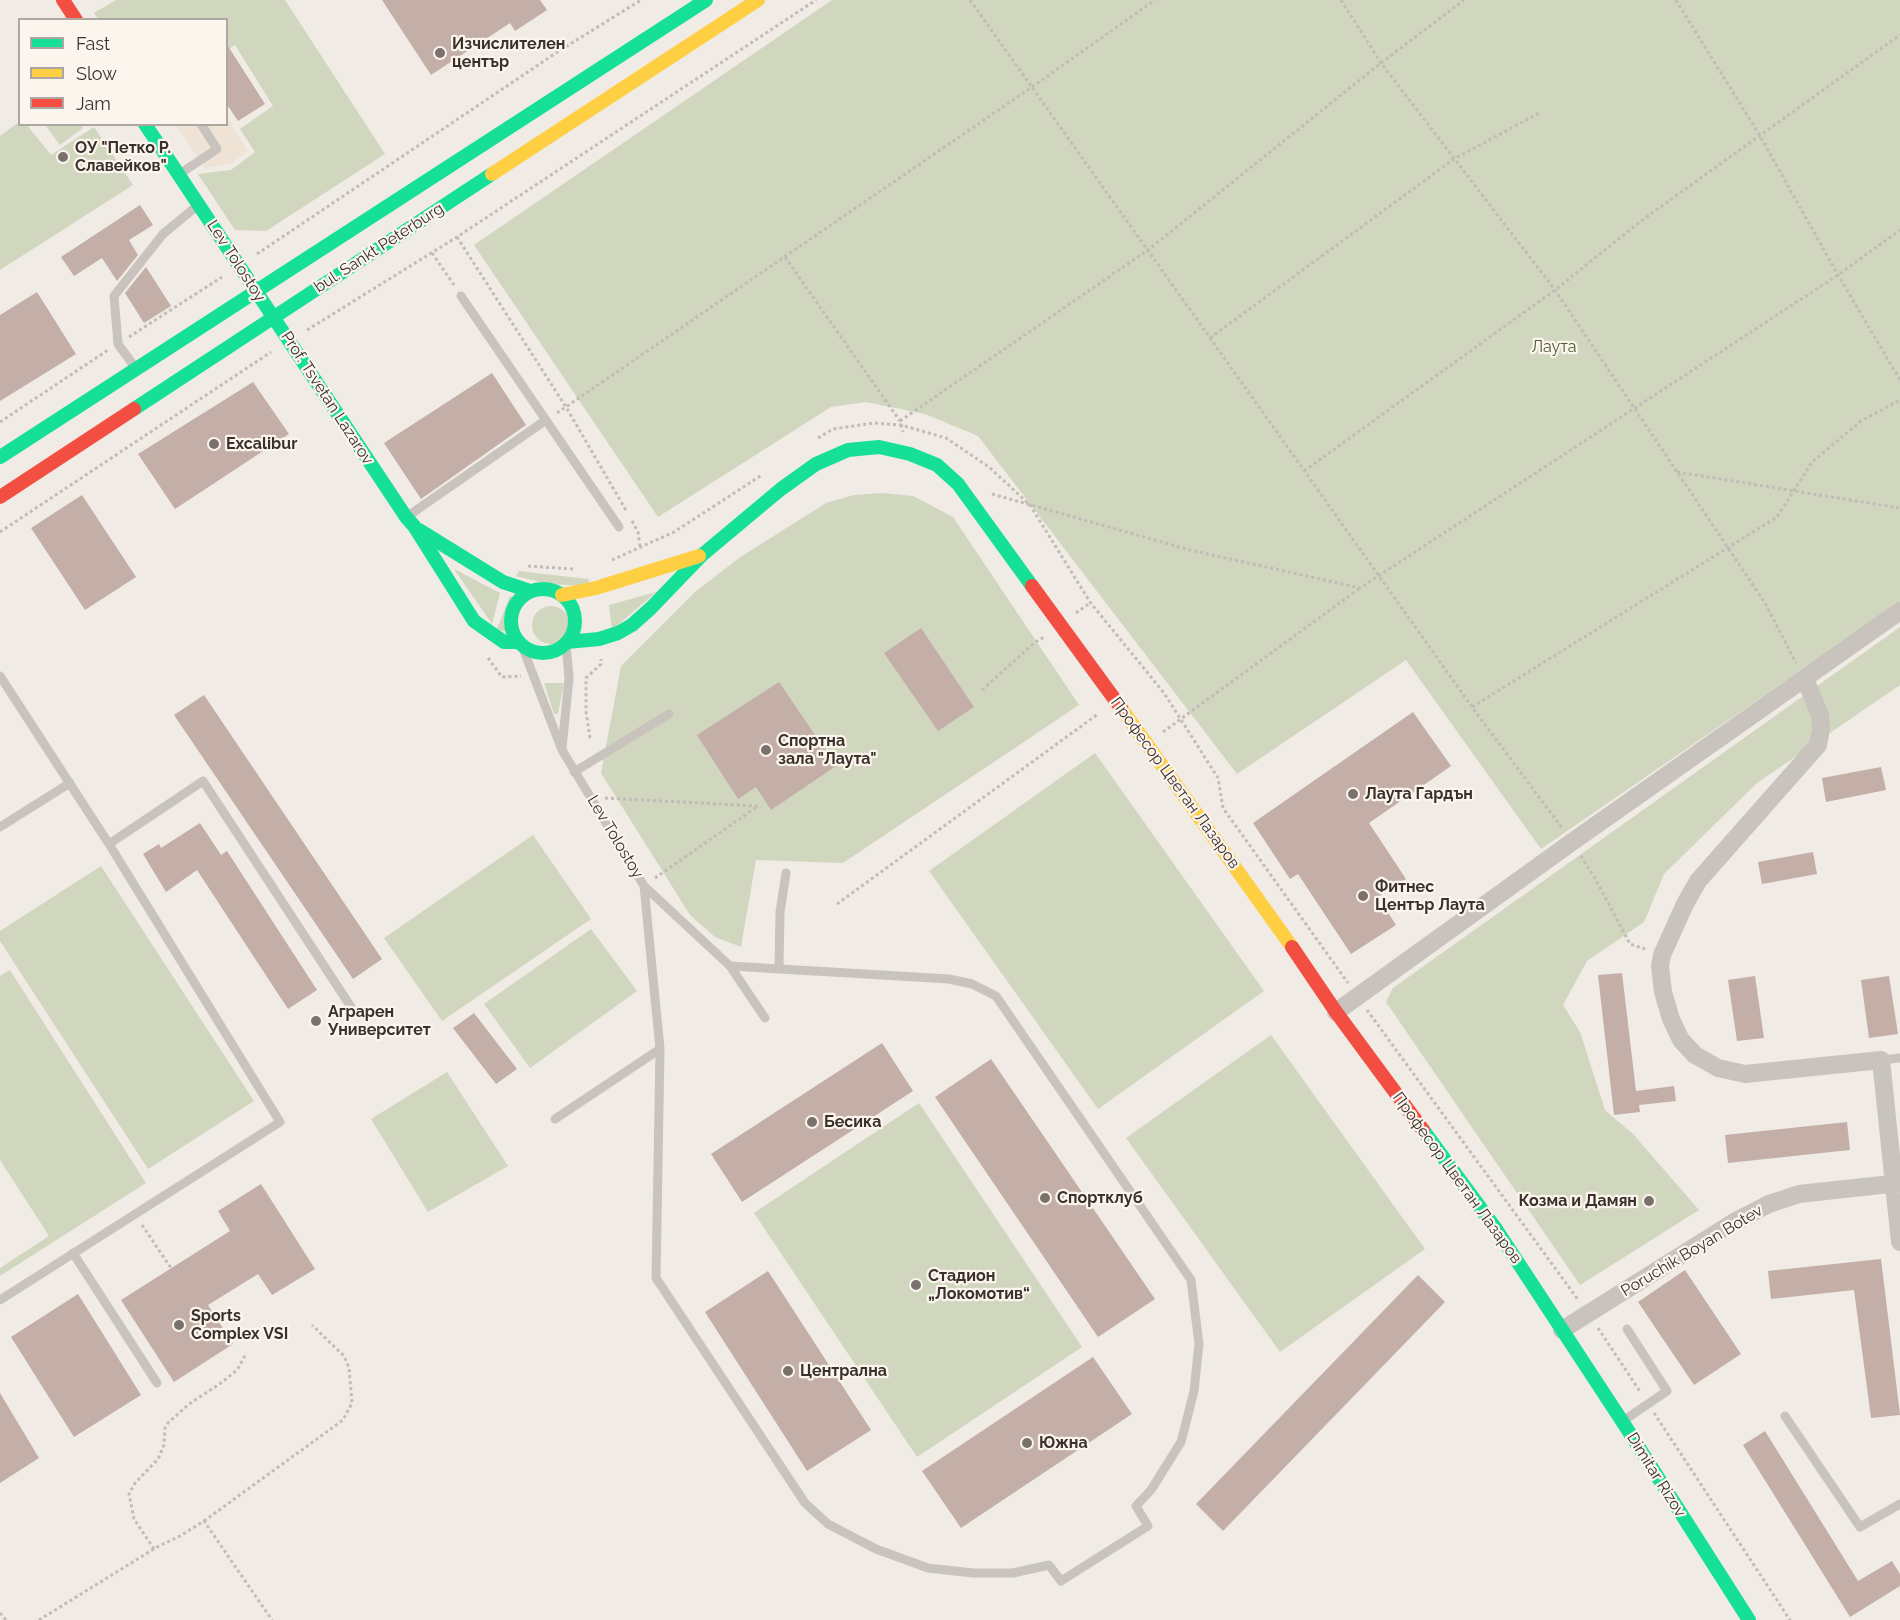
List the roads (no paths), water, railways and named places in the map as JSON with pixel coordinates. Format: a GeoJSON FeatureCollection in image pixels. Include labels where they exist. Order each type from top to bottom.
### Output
{"type":"FeatureCollection","features":[{"type":"Feature","properties":{"kind":"street"},"geometry":{"type":"LineString","coordinates":[[63,0],[75,18]]}},
{"type":"Feature","properties":{"kind":"street","name":"bul. Sankt Peterburg"},"geometry":{"type":"LineString","coordinates":[[0,457],[705,0]]}},
{"type":"Feature","properties":{"kind":"street","name":"bul. Sankt Peterburg"},"geometry":{"type":"LineString","coordinates":[[0,497],[758,0]]}},
{"type":"Feature","properties":{"kind":"street","name":"Lev Tolostoy"},"geometry":{"type":"LineString","coordinates":[[147,126],[274,317]]}},
{"type":"Feature","properties":{"kind":"street","name":"Prof. Tsvetan Lazarov"},"geometry":{"type":"LineString","coordinates":[[274,317],[410,522]]}},
{"type":"Feature","properties":{"kind":"street","name":"Професор Цветан Лазаров"},"geometry":{"type":"LineString","coordinates":[[567,643],[599,639],[618,633],[632,625],[702,555],[781,489],[816,464],[848,450],[879,447],[910,454],[937,465],[958,484],[1061,625],[1266,909],[1336,1012],[1496,1228],[1563,1330]]}},
{"type":"Feature","properties":{"kind":"street"},"geometry":{"type":"LineString","coordinates":[[410,522],[503,582],[530,591],[547,589],[562,595],[569,601],[575,618],[575,627],[567,643],[558,650],[539,653],[530,651],[520,644],[513,634],[510,624],[511,614],[521,597],[530,591]]}},
{"type":"Feature","properties":{"kind":"street"},"geometry":{"type":"LineString","coordinates":[[410,522],[474,621],[504,642],[520,644]]}},
{"type":"Feature","properties":{"kind":"street","name":"Професор Цветан Лазаров"},"geometry":{"type":"LineString","coordinates":[[562,595],[596,588],[702,555]]}},
{"type":"Feature","properties":{"kind":"street"},"geometry":{"type":"LineString","coordinates":[[1336,1012],[1900,611]]}},
{"type":"Feature","properties":{"kind":"street"},"geometry":{"type":"LineString","coordinates":[[1805,679],[1820,715],[1821,729],[1818,745],[1698,881],[1662,954],[1660,966],[1663,992],[1671,1019],[1681,1040],[1695,1055],[1718,1068],[1745,1074],[1881,1060],[1897,1184],[1900,1242]]}},
{"type":"Feature","properties":{"kind":"street","name":"Poruchik Boyan Botev"},"geometry":{"type":"LineString","coordinates":[[1563,1330],[1734,1222],[1769,1204],[1799,1194],[1897,1184]]}},
{"type":"Feature","properties":{"kind":"street","name":"Dimitar Rizov"},"geometry":{"type":"LineString","coordinates":[[1563,1330],[1749,1620]]}},
{"type":"Feature","properties":{"kind":"lane"},"geometry":{"type":"LineString","coordinates":[[179,175],[218,149],[202,126]]}},
{"type":"Feature","properties":{"kind":"lane"},"geometry":{"type":"LineString","coordinates":[[137,369],[118,344],[114,296],[163,234],[199,204]]}},
{"type":"Feature","properties":{"kind":"lane"},"geometry":{"type":"LineString","coordinates":[[462,296],[619,527]]}},
{"type":"Feature","properties":{"kind":"lane"},"geometry":{"type":"LineString","coordinates":[[410,522],[546,420]]}},
{"type":"Feature","properties":{"kind":"lane"},"geometry":{"type":"LineString","coordinates":[[562,750],[569,675],[567,643]]}},
{"type":"Feature","properties":{"kind":"lane","name":"Lev Tolostoy"},"geometry":{"type":"LineString","coordinates":[[520,644],[562,750],[644,886],[730,966],[765,1018]]}},
{"type":"Feature","properties":{"kind":"lane"},"geometry":{"type":"LineString","coordinates":[[0,676],[109,844],[280,1122],[0,1300]]}},
{"type":"Feature","properties":{"kind":"lane"},"geometry":{"type":"LineString","coordinates":[[574,772],[669,714]]}},
{"type":"Feature","properties":{"kind":"lane"},"geometry":{"type":"LineString","coordinates":[[109,844],[203,781],[351,1007]]}},
{"type":"Feature","properties":{"kind":"lane"},"geometry":{"type":"LineString","coordinates":[[0,827],[70,783]]}},
{"type":"Feature","properties":{"kind":"lane"},"geometry":{"type":"LineString","coordinates":[[779,969],[780,912],[786,873]]}},
{"type":"Feature","properties":{"kind":"lane"},"geometry":{"type":"LineString","coordinates":[[644,886],[660,1049],[656,1278],[804,1503],[828,1524],[876,1549],[928,1568],[973,1573],[1013,1573],[1049,1565],[1061,1581],[1148,1526],[1136,1506],[1151,1490],[1181,1442],[1194,1391],[1199,1344],[1191,1280],[996,996],[972,984],[949,979],[730,966]]}},
{"type":"Feature","properties":{"kind":"lane"},"geometry":{"type":"LineString","coordinates":[[555,1119],[660,1049]]}},
{"type":"Feature","properties":{"kind":"lane"},"geometry":{"type":"LineString","coordinates":[[1881,1060],[1900,1058]]}},
{"type":"Feature","properties":{"kind":"lane"},"geometry":{"type":"LineString","coordinates":[[73,1253],[157,1383]]}},
{"type":"Feature","properties":{"kind":"lane"},"geometry":{"type":"LineString","coordinates":[[1622,1421],[1667,1391],[1627,1329]]}},
{"type":"Feature","properties":{"kind":"lane"},"geometry":{"type":"LineString","coordinates":[[1785,1416],[1860,1527],[1900,1504]]}},
{"type":"Feature","properties":{"kind":"place","name":"Изчислителен център"},"geometry":{"type":"Point","coordinates":[440,53]}},
{"type":"Feature","properties":{"kind":"place","name":"ОУ \"Петко Р. Славейков\""},"geometry":{"type":"Point","coordinates":[63,157]}},
{"type":"Feature","properties":{"kind":"place","name":"Excalibur"},"geometry":{"type":"Point","coordinates":[214,444]}},
{"type":"Feature","properties":{"kind":"place","name":"Спортна зала \"Лаута\""},"geometry":{"type":"Point","coordinates":[766,750]}},
{"type":"Feature","properties":{"kind":"place","name":"Лаута Гардън"},"geometry":{"type":"Point","coordinates":[1353,794]}},
{"type":"Feature","properties":{"kind":"place","name":"Фитнес Център Лаута"},"geometry":{"type":"Point","coordinates":[1363,896]}},
{"type":"Feature","properties":{"kind":"place","name":"Аграрен Университет"},"geometry":{"type":"Point","coordinates":[316,1021]}},
{"type":"Feature","properties":{"kind":"place","name":"Бесика"},"geometry":{"type":"Point","coordinates":[812,1122]}},
{"type":"Feature","properties":{"kind":"place","name":"Спортклуб"},"geometry":{"type":"Point","coordinates":[1045,1198]}},
{"type":"Feature","properties":{"kind":"place","name":"Козма и Дамян"},"geometry":{"type":"Point","coordinates":[1649,1201]}},
{"type":"Feature","properties":{"kind":"place","name":"Стадион „Локомотив“"},"geometry":{"type":"Point","coordinates":[916,1285]}},
{"type":"Feature","properties":{"kind":"place","name":"Sports Complex VSI"},"geometry":{"type":"Point","coordinates":[179,1325]}},
{"type":"Feature","properties":{"kind":"place","name":"Централна"},"geometry":{"type":"Point","coordinates":[788,1371]}},
{"type":"Feature","properties":{"kind":"place","name":"Южна"},"geometry":{"type":"Point","coordinates":[1027,1443]}},
{"type":"Feature","properties":{"kind":"park label","name":"Лаута"},"geometry":{"type":"Point","coordinates":[1554,347]}}]}
